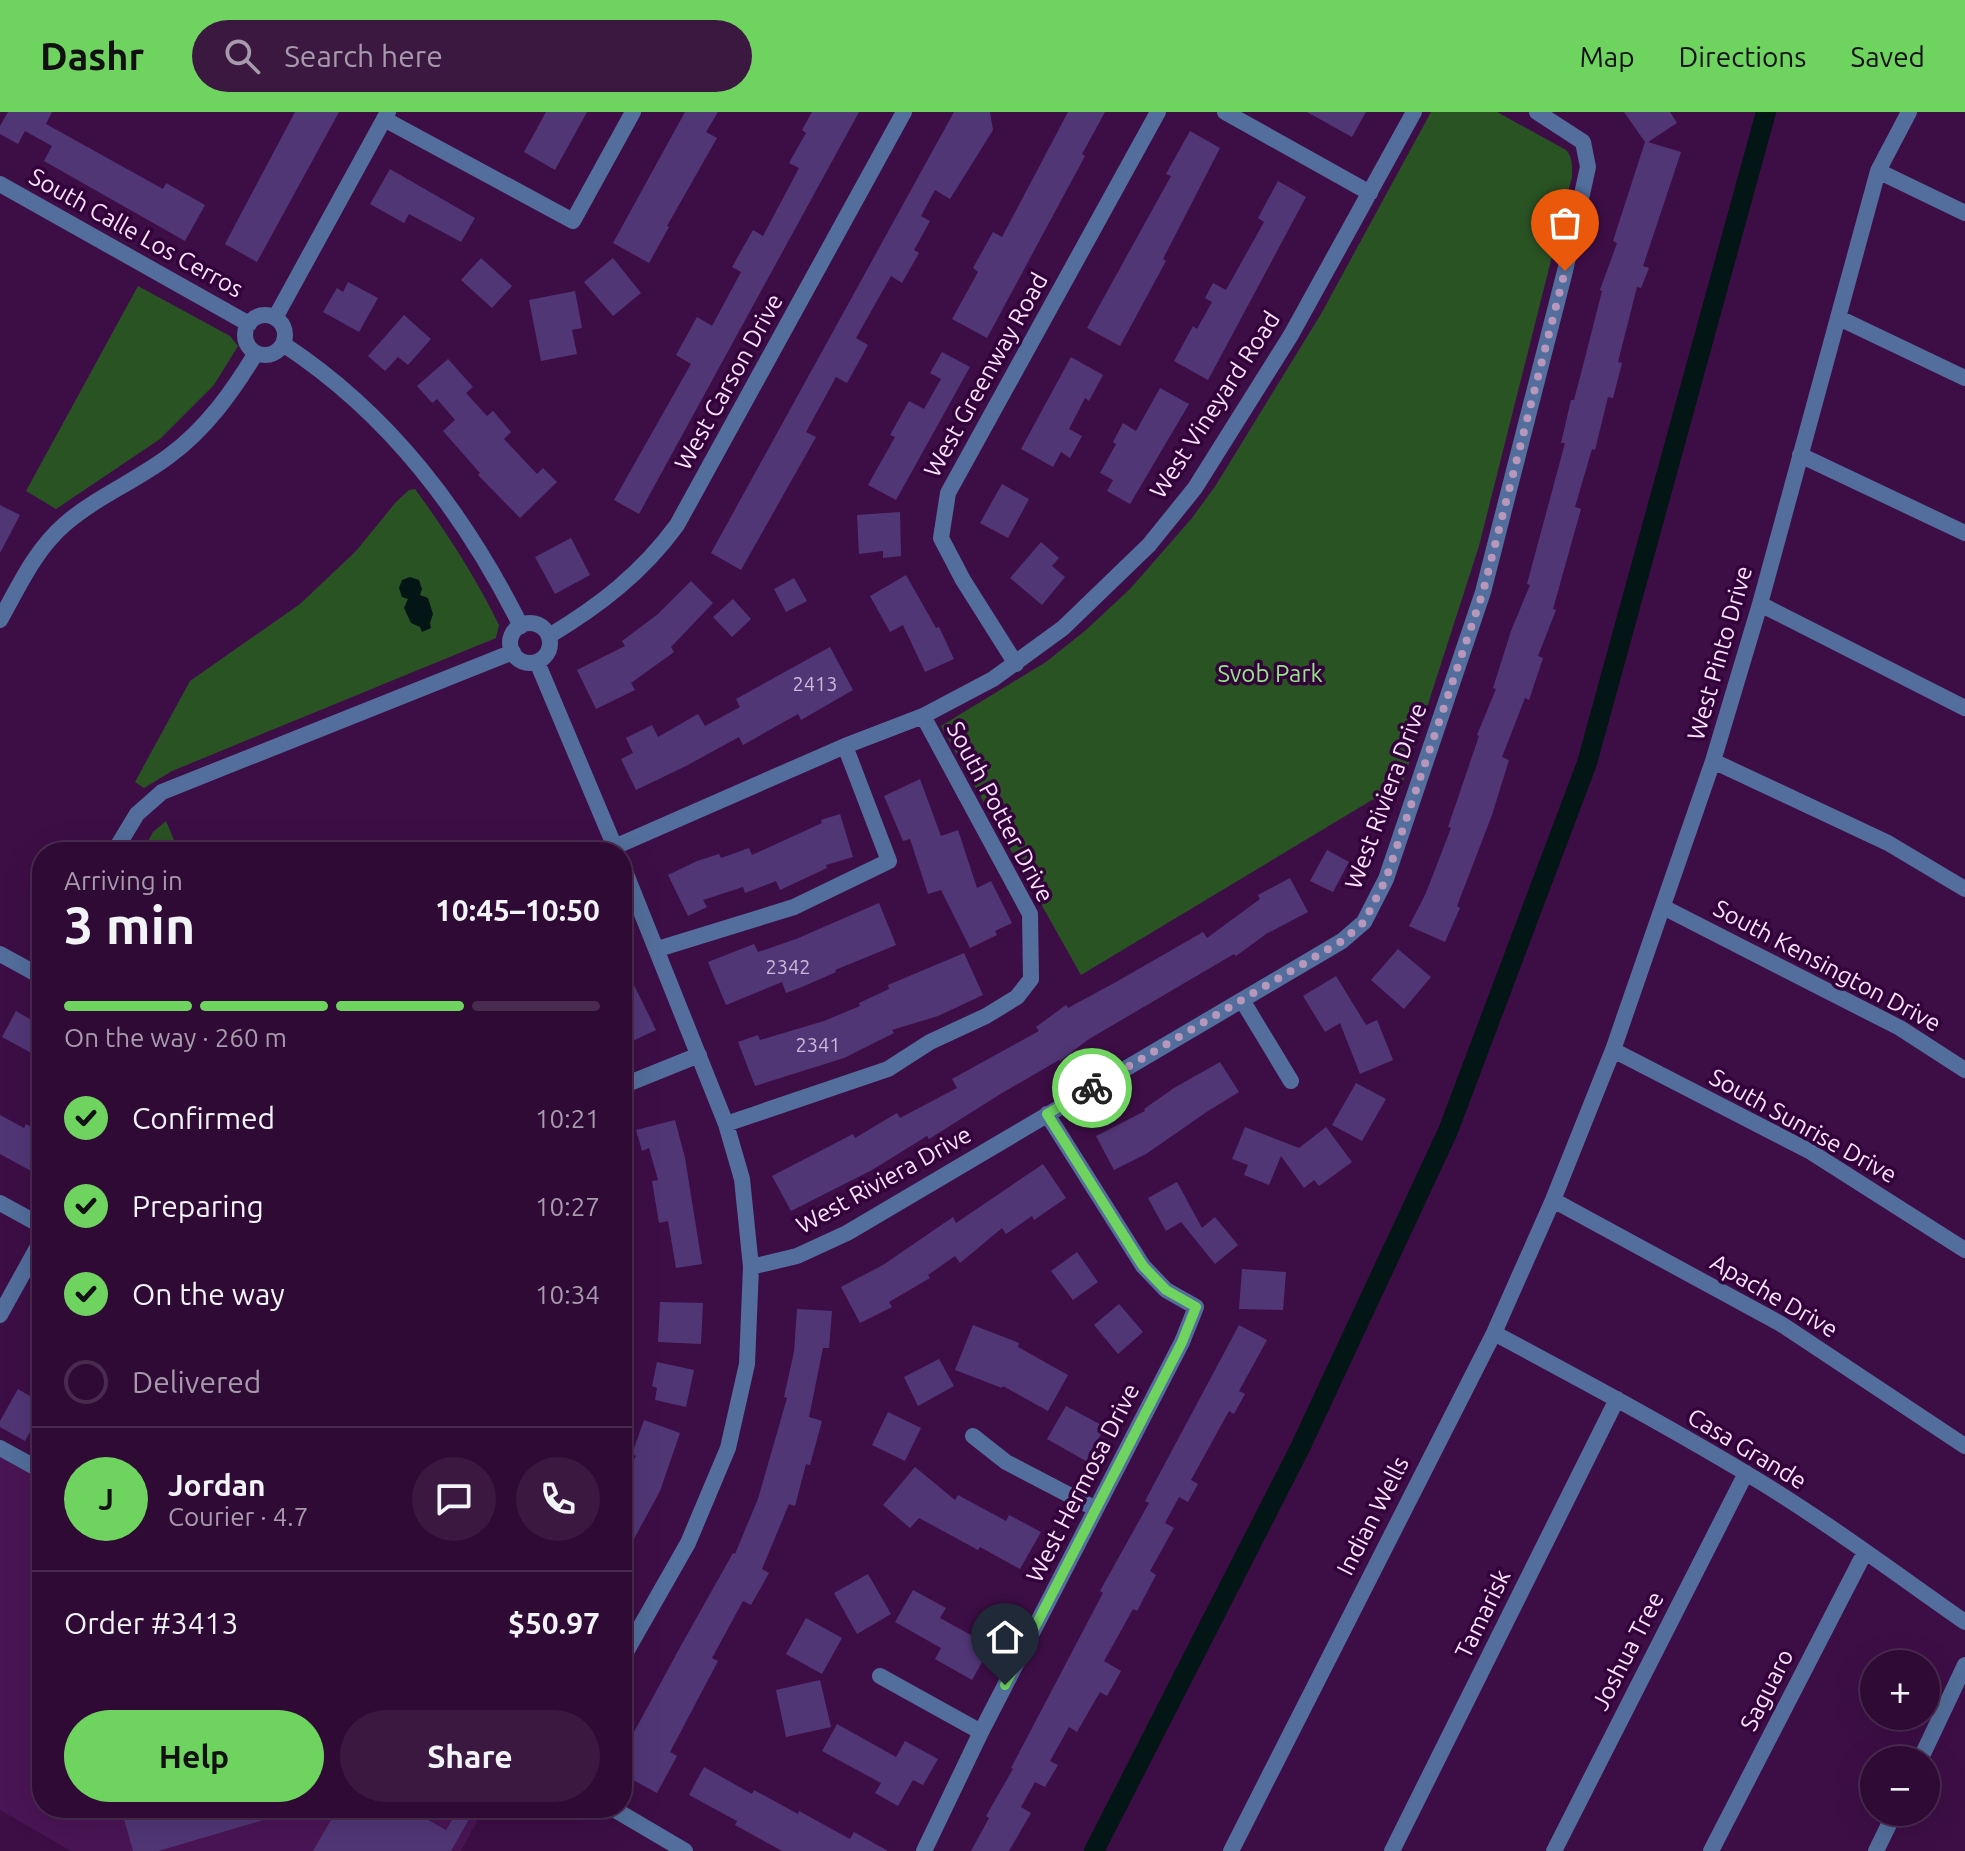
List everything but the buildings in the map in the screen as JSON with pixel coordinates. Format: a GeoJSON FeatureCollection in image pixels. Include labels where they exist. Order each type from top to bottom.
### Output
{"type":"FeatureCollection","features":[{"type":"Feature","properties":{"kind":"street"},"geometry":{"type":"LineString","coordinates":[[275,318],[386,116],[573,221],[633,112]]}},
{"type":"Feature","properties":{"kind":"street","name":"West Carson Drive"},"geometry":{"type":"LineString","coordinates":[[549,636],[590,611],[622,586],[646,563],[677,525],[904,112]]}},
{"type":"Feature","properties":{"kind":"street","name":"West Greenway Road"},"geometry":{"type":"LineString","coordinates":[[1016,664],[963,580],[941,538],[948,493],[1158,112]]}},
{"type":"Feature","properties":{"kind":"street"},"geometry":{"type":"LineString","coordinates":[[1225,112],[1370,193]]}},
{"type":"Feature","properties":{"kind":"street","name":"West Vineyard Road"},"geometry":{"type":"LineString","coordinates":[[629,842],[845,746],[923,716],[1016,664],[1063,628],[1149,545],[1195,488],[1291,335],[1414,112]]}},
{"type":"Feature","properties":{"kind":"street","name":"West Riviera Drive"},"geometry":{"type":"LineString","coordinates":[[751,1267],[797,1256],[847,1233],[1342,941],[1364,922],[1386,879],[1483,592],[1569,256],[1588,167],[1583,142],[1537,112]]}},
{"type":"Feature","properties":{"kind":"street","name":"West Pinto Drive"},"geometry":{"type":"LineString","coordinates":[[1553,1200],[1665,908],[1760,604],[1878,171],[1909,112]]}},
{"type":"Feature","properties":{"kind":"street"},"geometry":{"type":"LineString","coordinates":[[1878,171],[1965,213]]}},
{"type":"Feature","properties":{"kind":"street","name":"South Calle Los Cerros"},"geometry":{"type":"LineString","coordinates":[[0,184],[249,324]]}},
{"type":"Feature","properties":{"kind":"street"},"geometry":{"type":"LineString","coordinates":[[258,316],[275,318],[283,326],[283,344],[271,354],[256,353],[246,340],[249,324],[258,316]]}},
{"type":"Feature","properties":{"kind":"street"},"geometry":{"type":"LineString","coordinates":[[1839,318],[1965,378]]}},
{"type":"Feature","properties":{"kind":"street"},"geometry":{"type":"LineString","coordinates":[[283,344],[361,404],[416,459],[479,546],[521,626]]}},
{"type":"Feature","properties":{"kind":"street"},"geometry":{"type":"LineString","coordinates":[[0,620],[33,561],[64,525],[169,457],[195,434],[221,405],[256,353]]}},
{"type":"Feature","properties":{"kind":"street"},"geometry":{"type":"LineString","coordinates":[[1800,455],[1965,533]]}},
{"type":"Feature","properties":{"kind":"street"},"geometry":{"type":"LineString","coordinates":[[1760,604],[1965,708]]}},
{"type":"Feature","properties":{"kind":"street"},"geometry":{"type":"LineString","coordinates":[[521,626],[541,626],[549,636],[548,652],[537,662],[522,661],[513,652],[512,637],[521,626]]}},
{"type":"Feature","properties":{"kind":"street"},"geometry":{"type":"LineString","coordinates":[[120,842],[137,814],[162,792],[513,652]]}},
{"type":"Feature","properties":{"kind":"street"},"geometry":{"type":"LineString","coordinates":[[537,662],[608,842]]}},
{"type":"Feature","properties":{"kind":"street","name":"South Potter Drive"},"geometry":{"type":"LineString","coordinates":[[726,1124],[888,1069],[930,1042],[986,1016],[1017,997],[1031,979],[1030,914],[923,716]]}},
{"type":"Feature","properties":{"kind":"street"},"geometry":{"type":"LineString","coordinates":[[658,949],[794,907],[889,861],[845,746]]}},
{"type":"Feature","properties":{"kind":"street"},"geometry":{"type":"LineString","coordinates":[[1713,761],[1888,843],[1965,889]]}},
{"type":"Feature","properties":{"kind":"street"},"geometry":{"type":"LineString","coordinates":[[632,888],[726,1124],[742,1179],[751,1267],[747,1364],[728,1448],[688,1543],[632,1641]]}},
{"type":"Feature","properties":{"kind":"street","name":"South Kensington Drive"},"geometry":{"type":"LineString","coordinates":[[1665,908],[1900,1028],[1965,1070]]}},
{"type":"Feature","properties":{"kind":"street"},"geometry":{"type":"LineString","coordinates":[[0,954],[32,972]]}},
{"type":"Feature","properties":{"kind":"street"},"geometry":{"type":"LineString","coordinates":[[1242,1000],[1291,1081]]}},
{"type":"Feature","properties":{"kind":"street","name":"South Sunrise Drive"},"geometry":{"type":"LineString","coordinates":[[1613,1050],[1811,1152],[1965,1250]]}},
{"type":"Feature","properties":{"kind":"street"},"geometry":{"type":"LineString","coordinates":[[632,1082],[699,1055]]}},
{"type":"Feature","properties":{"kind":"street","name":"West Hermosa Drive"},"geometry":{"type":"LineString","coordinates":[[924,1851],[981,1732],[1182,1342],[1196,1307],[1166,1290],[1143,1266],[1047,1114]]}},
{"type":"Feature","properties":{"kind":"street","name":"Indian Wells"},"geometry":{"type":"LineString","coordinates":[[1231,1851],[1494,1333],[1553,1200]]}},
{"type":"Feature","properties":{"kind":"street","name":"Apache Drive"},"geometry":{"type":"LineString","coordinates":[[1553,1200],[1781,1324],[1965,1446]]}},
{"type":"Feature","properties":{"kind":"street"},"geometry":{"type":"LineString","coordinates":[[0,1203],[32,1221]]}},
{"type":"Feature","properties":{"kind":"street"},"geometry":{"type":"LineString","coordinates":[[0,1315],[32,1257]]}},
{"type":"Feature","properties":{"kind":"street","name":"Casa Grande"},"geometry":{"type":"LineString","coordinates":[[1494,1333],[1746,1473],[1965,1622]]}},
{"type":"Feature","properties":{"kind":"street","name":"Tamarisk"},"geometry":{"type":"LineString","coordinates":[[1392,1851],[1617,1399]]}},
{"type":"Feature","properties":{"kind":"street"},"geometry":{"type":"LineString","coordinates":[[973,1436],[1006,1462],[1096,1509]]}},
{"type":"Feature","properties":{"kind":"street"},"geometry":{"type":"LineString","coordinates":[[0,1448],[32,1466]]}},
{"type":"Feature","properties":{"kind":"street","name":"Joshua Tree"},"geometry":{"type":"LineString","coordinates":[[1554,1851],[1746,1473]]}},
{"type":"Feature","properties":{"kind":"street","name":"Saguaro"},"geometry":{"type":"LineString","coordinates":[[1711,1851],[1865,1552]]}},
{"type":"Feature","properties":{"kind":"street"},"geometry":{"type":"LineString","coordinates":[[1927,1746],[1965,1665]]}},
{"type":"Feature","properties":{"kind":"street"},"geometry":{"type":"LineString","coordinates":[[880,1676],[981,1732]]}},
{"type":"Feature","properties":{"kind":"street"},"geometry":{"type":"LineString","coordinates":[[629,1818],[685,1851]]}},
{"type":"Feature","properties":{"kind":"street"},"geometry":{"type":"LineString","coordinates":[[1876,1851],[1888,1826]]}},
{"type":"Feature","properties":{"kind":"shaded area"},"geometry":{"type":"Polygon","coordinates":[[[410,577],[419,580],[420,595],[428,598],[433,614],[431,628],[422,632],[420,627],[411,623],[404,608],[408,599],[402,597],[399,588],[402,580],[410,577]]]}},
{"type":"Feature","properties":{"kind":"shaded area"},"geometry":{"type":"Polygon","coordinates":[[[0,1448],[32,1466],[32,1818],[479,1818],[461,1851],[71,1851],[0,1810],[0,1448]]]}},
{"type":"Feature","properties":{"kind":"green space","name":"Svob Park"},"geometry":{"type":"Polygon","coordinates":[[[1431,112],[1497,112],[1566,150],[1571,159],[1572,177],[1479,546],[1400,791],[1387,791],[1081,975],[941,726],[1046,662],[1086,630],[1130,589],[1192,518],[1216,485],[1321,314],[1431,112]]]}},
{"type":"Feature","properties":{"kind":"green space"},"geometry":{"type":"Polygon","coordinates":[[[138,286],[230,336],[238,346],[214,385],[160,439],[56,509],[26,491],[138,286]]]}},
{"type":"Feature","properties":{"kind":"green space"},"geometry":{"type":"Polygon","coordinates":[[[415,489],[480,589],[499,625],[496,638],[172,771],[144,788],[135,782],[190,681],[300,604],[356,551],[396,502],[409,490],[415,489]]]}},
{"type":"Feature","properties":{"kind":"green space"},"geometry":{"type":"Polygon","coordinates":[[[166,821],[175,842],[148,842],[153,832],[166,821]]]}},
{"type":"Feature","properties":{"kind":"waterway"},"geometry":{"type":"LineString","coordinates":[[1094,1851],[1300,1448],[1448,1131],[1587,763],[1766,112]]}},
{"type":"Feature","properties":{"kind":"way so far"},"geometry":{"type":"LineString","coordinates":[[1092,1088],[1342,941],[1364,922],[1386,879],[1483,592],[1565,271]]}},
{"type":"Feature","properties":{"kind":"route"},"geometry":{"type":"LineString","coordinates":[[1005,1685],[1182,1342],[1196,1307],[1166,1290],[1143,1266],[1047,1114],[1092,1088]]}}]}
